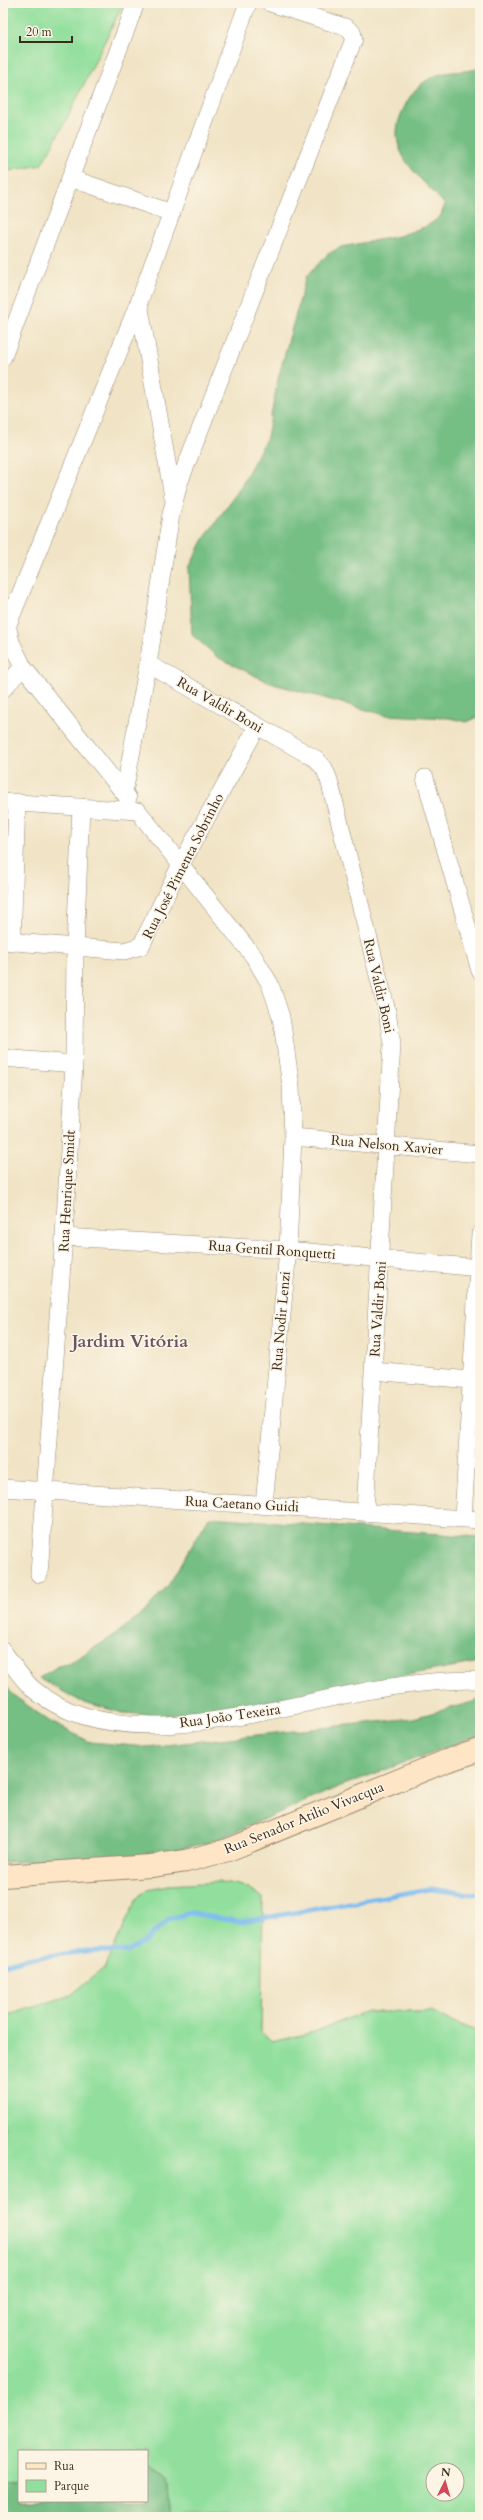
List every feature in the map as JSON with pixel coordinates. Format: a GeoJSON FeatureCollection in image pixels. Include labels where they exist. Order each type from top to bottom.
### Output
{"type":"FeatureCollection","features":[{"type":"Feature","properties":{"kind":"street"},"geometry":{"type":"LineString","coordinates":[[3,357],[136,3]]}},
{"type":"Feature","properties":{"kind":"street"},"geometry":{"type":"LineString","coordinates":[[8,627],[139,302],[248,3]]}},
{"type":"Feature","properties":{"kind":"street"},"geometry":{"type":"LineString","coordinates":[[124,793],[148,664],[173,502],[185,465],[354,39],[352,32],[345,27],[270,3]]}},
{"type":"Feature","properties":{"kind":"street"},"geometry":{"type":"LineString","coordinates":[[70,178],[172,213]]}},
{"type":"Feature","properties":{"kind":"street"},"geometry":{"type":"LineString","coordinates":[[139,302],[173,502]]}},
{"type":"Feature","properties":{"kind":"street","name":"Rua Nodir Lenzi"},"geometry":{"type":"LineString","coordinates":[[3,606],[14,651],[23,667],[254,957],[270,984],[281,1017],[290,1086],[293,1137],[288,1250],[264,1505]]}},
{"type":"Feature","properties":{"kind":"street","name":"Rua Valdir Boni"},"geometry":{"type":"LineString","coordinates":[[148,664],[316,759],[324,768],[329,780],[391,1030],[392,1068],[388,1145],[365,1511]]}},
{"type":"Feature","properties":{"kind":"street"},"geometry":{"type":"LineString","coordinates":[[3,689],[23,667]]}},
{"type":"Feature","properties":{"kind":"street","name":"Rua José Pimenta Sobrinho"},"geometry":{"type":"LineString","coordinates":[[8,942],[124,951],[142,946],[181,864],[257,727]]}},
{"type":"Feature","properties":{"kind":"street"},"geometry":{"type":"LineString","coordinates":[[425,778],[480,971]]}},
{"type":"Feature","properties":{"kind":"street"},"geometry":{"type":"LineString","coordinates":[[8,942],[10,802],[138,811]]}},
{"type":"Feature","properties":{"kind":"street","name":"Rua Henrique Smidt"},"geometry":{"type":"LineString","coordinates":[[39,1574],[64,1237],[74,1064],[75,948],[81,807]]}},
{"type":"Feature","properties":{"kind":"street"},"geometry":{"type":"LineString","coordinates":[[3,1058],[74,1064]]}},
{"type":"Feature","properties":{"kind":"street","name":"Rua Nelson Xavier"},"geometry":{"type":"LineString","coordinates":[[293,1137],[480,1154]]}},
{"type":"Feature","properties":{"kind":"street"},"geometry":{"type":"LineString","coordinates":[[463,1518],[475,1381],[480,1234]]}},
{"type":"Feature","properties":{"kind":"street","name":"Rua Gentil Ronquetti"},"geometry":{"type":"LineString","coordinates":[[64,1237],[288,1250],[381,1260],[479,1268]]}},
{"type":"Feature","properties":{"kind":"street"},"geometry":{"type":"LineString","coordinates":[[374,1371],[475,1381]]}},
{"type":"Feature","properties":{"kind":"street","name":"Rua Caetano Guidi"},"geometry":{"type":"LineString","coordinates":[[3,1488],[46,1492],[365,1511],[480,1520]]}},
{"type":"Feature","properties":{"kind":"street","name":"Rua João Texeira"},"geometry":{"type":"LineString","coordinates":[[3,1651],[32,1688],[60,1706],[97,1718],[148,1725],[222,1720],[393,1687],[480,1680]]}},
{"type":"Feature","properties":{"kind":"street","name":"Rua Senador Atilio Vivacqua"},"geometry":{"type":"LineString","coordinates":[[3,1876],[151,1866],[186,1861],[228,1850],[446,1760],[480,1750]]}},
{"type":"Feature","properties":{"kind":"green space"},"geometry":{"type":"Polygon","coordinates":[[[3,3],[124,3],[74,105],[41,165],[3,172],[3,3]]]}},
{"type":"Feature","properties":{"kind":"green space"},"geometry":{"type":"Polygon","coordinates":[[[480,68],[480,716],[467,722],[449,718],[385,715],[270,683],[219,658],[192,635],[189,568],[204,539],[240,488],[267,437],[278,379],[306,277],[328,254],[341,247],[399,236],[427,226],[440,217],[445,205],[406,162],[400,150],[397,138],[398,124],[404,108],[416,89],[429,79],[441,74],[469,71],[480,68]]]}},
{"type":"Feature","properties":{"kind":"green space"},"geometry":{"type":"Polygon","coordinates":[[[209,1517],[480,1537],[480,1662],[384,1679],[275,1705],[190,1718],[123,1713],[80,1701],[39,1678],[58,1666],[68,1664],[115,1635],[145,1611],[170,1583],[209,1517]]]}},
{"type":"Feature","properties":{"kind":"green space"},"geometry":{"type":"Polygon","coordinates":[[[3,1681],[13,1695],[49,1721],[90,1742],[147,1747],[413,1718],[480,1700],[480,1735],[338,1787],[212,1842],[131,1859],[3,1862],[3,1681]]]}},
{"type":"Feature","properties":{"kind":"green space"},"geometry":{"type":"Polygon","coordinates":[[[221,1882],[238,1885],[258,1894],[263,1898],[261,2033],[273,2042],[314,2032],[364,2012],[431,2012],[480,2033],[480,2517],[170,2517],[166,2479],[148,2464],[148,2450],[18,2450],[18,2482],[3,2485],[3,2014],[12,2014],[71,1995],[104,1968],[137,1898],[147,1889],[169,1885],[221,1882]]]}},
{"type":"Feature","properties":{"kind":"green space"},"geometry":{"type":"Polygon","coordinates":[[[148,2464],[166,2479],[170,2517],[3,2517],[3,2485],[18,2482],[18,2502],[148,2502],[148,2464]]]}},
{"type":"Feature","properties":{"kind":"waterway"},"geometry":{"type":"LineString","coordinates":[[3,1965],[25,1959],[86,1951],[127,1951],[144,1943],[169,1919],[190,1913],[242,1922],[429,1889],[480,1895]]}},
{"type":"Feature","properties":{"kind":"district","name":"Jardim Vitória"},"geometry":{"type":"Point","coordinates":[130,1341]}}]}
